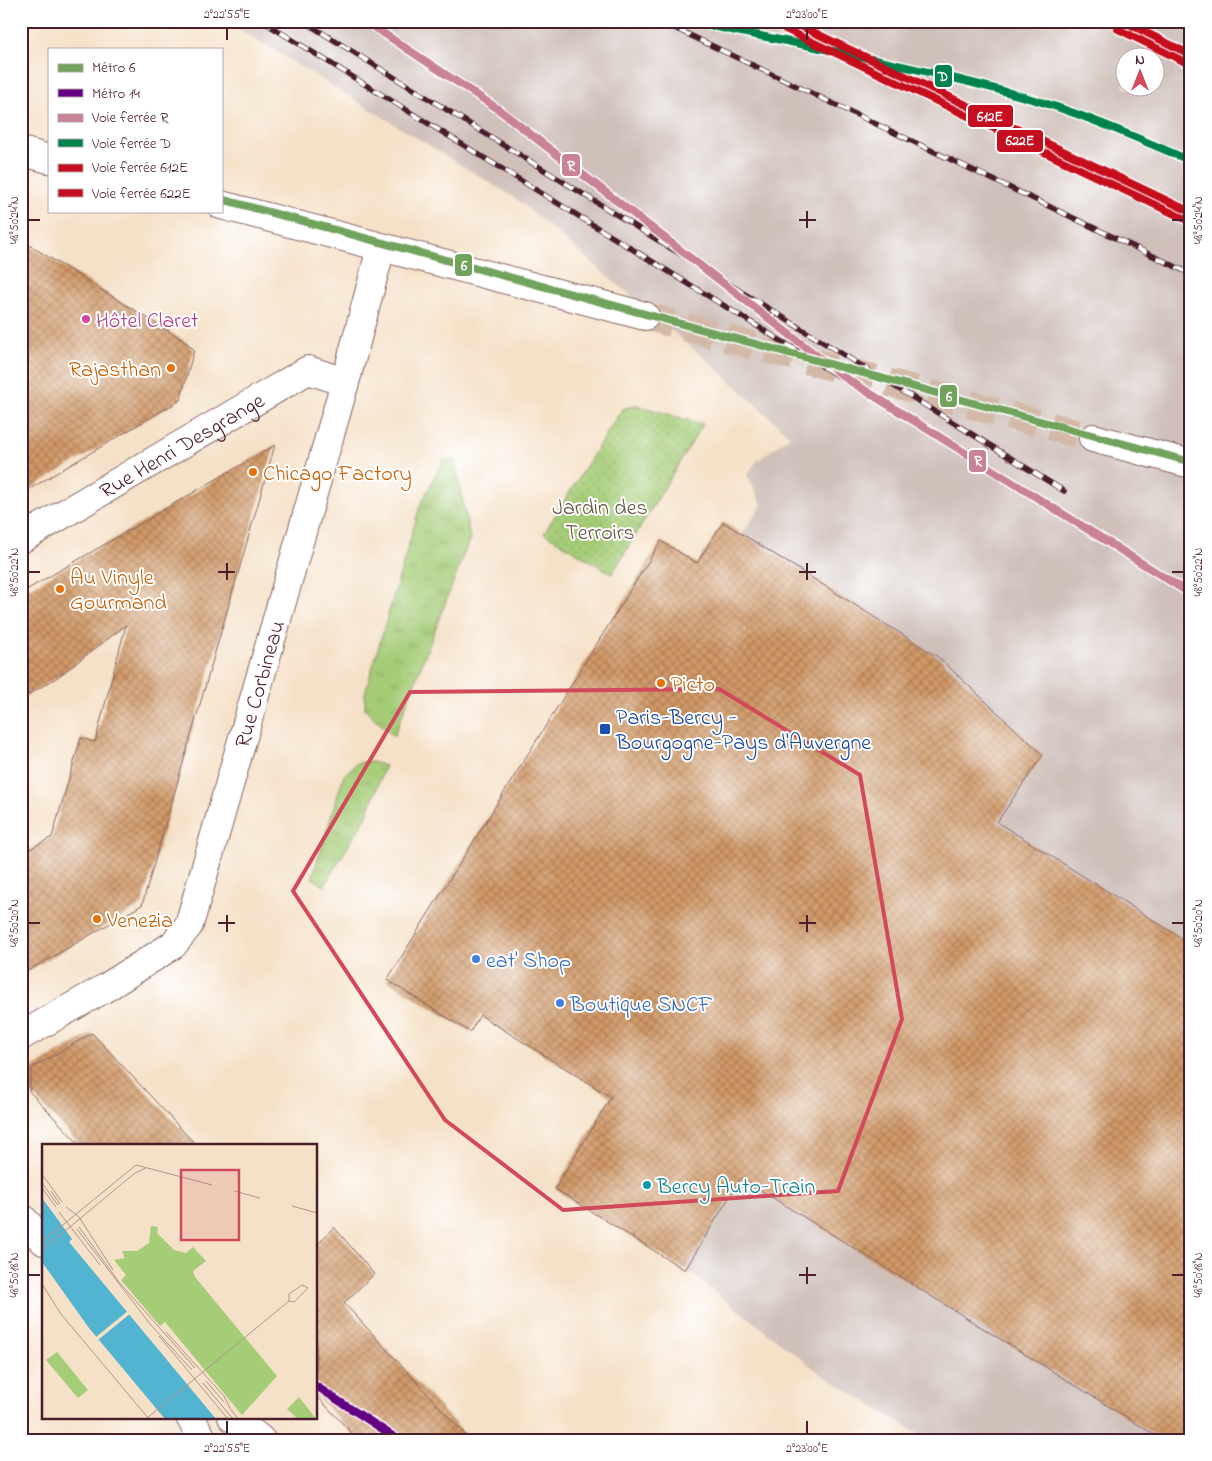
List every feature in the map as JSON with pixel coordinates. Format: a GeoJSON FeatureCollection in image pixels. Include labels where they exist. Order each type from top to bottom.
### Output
{"type":"FeatureCollection","features":[{"type":"Feature","properties":{"kind":"street"},"geometry":{"type":"LineString","coordinates":[[21,151],[48,159]]}},
{"type":"Feature","properties":{"kind":"street"},"geometry":{"type":"LineString","coordinates":[[222,205],[645,316]]}},
{"type":"Feature","properties":{"kind":"street","name":"Rue Corbineau"},"geometry":{"type":"LineString","coordinates":[[21,1036],[99,992],[173,945],[189,925],[345,382],[381,248]]}},
{"type":"Feature","properties":{"kind":"street","name":"Rue Henri Desgrange"},"geometry":{"type":"LineString","coordinates":[[21,539],[308,370],[345,382]]}},
{"type":"Feature","properties":{"kind":"street"},"geometry":{"type":"LineString","coordinates":[[1093,438],[1191,464]]}},
{"type":"Feature","properties":{"kind":"street"},"geometry":{"type":"LineString","coordinates":[[21,1217],[42,1239]]}},
{"type":"Feature","properties":{"kind":"street"},"geometry":{"type":"LineString","coordinates":[[191,1418],[202,1440]]}},
{"type":"Feature","properties":{"kind":"street"},"geometry":{"type":"LineString","coordinates":[[233,1418],[261,1440]]}},
{"type":"Feature","properties":{"kind":"highlighted area"},"geometry":{"type":"Polygon","coordinates":[[[719,689],[860,775],[902,1019],[838,1191],[563,1210],[445,1120],[293,891],[410,692],[719,689]]]}},
{"type":"Feature","properties":{"kind":"shaded area"},"geometry":{"type":"Polygon","coordinates":[[[226,21],[1191,21],[1191,1440],[928,1440],[821,1374],[686,1270],[555,1189],[611,1097],[480,1015],[470,1032],[387,980],[458,867],[697,563],[742,534],[762,505],[747,475],[756,462],[790,436],[717,369],[518,200],[226,21]]]}},
{"type":"Feature","properties":{"kind":"green space","name":"Jardin des Terroirs"},"geometry":{"type":"Polygon","coordinates":[[[636,405],[703,424],[612,574],[544,533],[622,409],[636,405]]]}},
{"type":"Feature","properties":{"kind":"green space"},"geometry":{"type":"Polygon","coordinates":[[[443,460],[455,460],[470,538],[394,737],[365,709],[365,693],[420,506],[443,460]]]}},
{"type":"Feature","properties":{"kind":"green space"},"geometry":{"type":"Polygon","coordinates":[[[369,761],[385,766],[367,815],[324,886],[312,878],[344,775],[357,763],[369,761]]]}},
{"type":"Feature","properties":{"kind":"building"},"geometry":{"type":"Polygon","coordinates":[[[21,240],[186,342],[194,350],[180,400],[21,494],[21,240]]]}},
{"type":"Feature","properties":{"kind":"building"},"geometry":{"type":"Polygon","coordinates":[[[275,445],[142,905],[21,975],[21,854],[52,837],[81,738],[95,742],[126,625],[56,678],[21,699],[21,593],[275,445]]]}},
{"type":"Feature","properties":{"kind":"building"},"geometry":{"type":"Polygon","coordinates":[[[723,522],[938,657],[1043,755],[997,822],[1191,944],[1191,1440],[1163,1440],[741,1178],[685,1270],[555,1189],[611,1097],[480,1015],[470,1032],[387,980],[661,541],[697,563],[723,522]]]}},
{"type":"Feature","properties":{"kind":"building"},"geometry":{"type":"Polygon","coordinates":[[[92,1033],[195,1144],[79,1144],[29,1091],[32,1068],[92,1033]]]}},
{"type":"Feature","properties":{"kind":"building"},"geometry":{"type":"Polygon","coordinates":[[[334,1227],[374,1274],[344,1303],[470,1440],[358,1440],[318,1397],[318,1244],[334,1227]]]}},
{"type":"Feature","properties":{"kind":"tunnel"},"geometry":{"type":"LineString","coordinates":[[645,316],[1093,438]]}},
{"type":"Feature","properties":{"kind":"railway"},"geometry":{"type":"LineString","coordinates":[[262,21],[903,416]]}},
{"type":"Feature","properties":{"kind":"railway"},"geometry":{"type":"LineString","coordinates":[[303,21],[1064,491]]}},
{"type":"Feature","properties":{"kind":"railway"},"geometry":{"type":"LineString","coordinates":[[660,21],[1191,274]]}},
{"type":"Feature","properties":{"kind":"metro line","name":"6"},"geometry":{"type":"LineString","coordinates":[[222,199],[1191,462]]}},
{"type":"Feature","properties":{"kind":"metro line","name":"14"},"geometry":{"type":"LineString","coordinates":[[318,1387],[399,1440]]}},
{"type":"Feature","properties":{"kind":"rail line","name":"R"},"geometry":{"type":"LineString","coordinates":[[365,21],[498,109],[847,379],[1191,594]]}},
{"type":"Feature","properties":{"kind":"rail line","name":"D"},"geometry":{"type":"LineString","coordinates":[[687,21],[897,65],[1043,102],[1086,117],[1191,161]]}},
{"type":"Feature","properties":{"kind":"rail line","name":"612E"},"geometry":{"type":"LineString","coordinates":[[790,21],[1191,212]]}},
{"type":"Feature","properties":{"kind":"rail line","name":"612E"},"geometry":{"type":"LineString","coordinates":[[1123,21],[1191,55]]}},
{"type":"Feature","properties":{"kind":"rail line","name":"622E"},"geometry":{"type":"LineString","coordinates":[[785,29],[1187,220]]}},
{"type":"Feature","properties":{"kind":"rail line","name":"622E"},"geometry":{"type":"LineString","coordinates":[[1118,29],[1187,63]]}},
{"type":"Feature","properties":{"kind":"place","name":"Hôtel Claret"},"geometry":{"type":"Point","coordinates":[86,319]}},
{"type":"Feature","properties":{"kind":"place","name":"Rajasthan"},"geometry":{"type":"Point","coordinates":[171,368]}},
{"type":"Feature","properties":{"kind":"place","name":"Chicago Factory"},"geometry":{"type":"Point","coordinates":[253,472]}},
{"type":"Feature","properties":{"kind":"place","name":"Au Vinyle Gourmand"},"geometry":{"type":"Point","coordinates":[60,589]}},
{"type":"Feature","properties":{"kind":"place","name":"Picto"},"geometry":{"type":"Point","coordinates":[661,683]}},
{"type":"Feature","properties":{"kind":"place","name":"Paris-Bercy - Bourgogne-Pays d'Auvergne"},"geometry":{"type":"Point","coordinates":[605,729]}},
{"type":"Feature","properties":{"kind":"place","name":"Venezia"},"geometry":{"type":"Point","coordinates":[97,919]}},
{"type":"Feature","properties":{"kind":"place","name":"eat' Shop"},"geometry":{"type":"Point","coordinates":[476,959]}},
{"type":"Feature","properties":{"kind":"place","name":"Boutique SNCF"},"geometry":{"type":"Point","coordinates":[560,1003]}},
{"type":"Feature","properties":{"kind":"place","name":"Bercy Auto-Train"},"geometry":{"type":"Point","coordinates":[647,1185]}}]}
